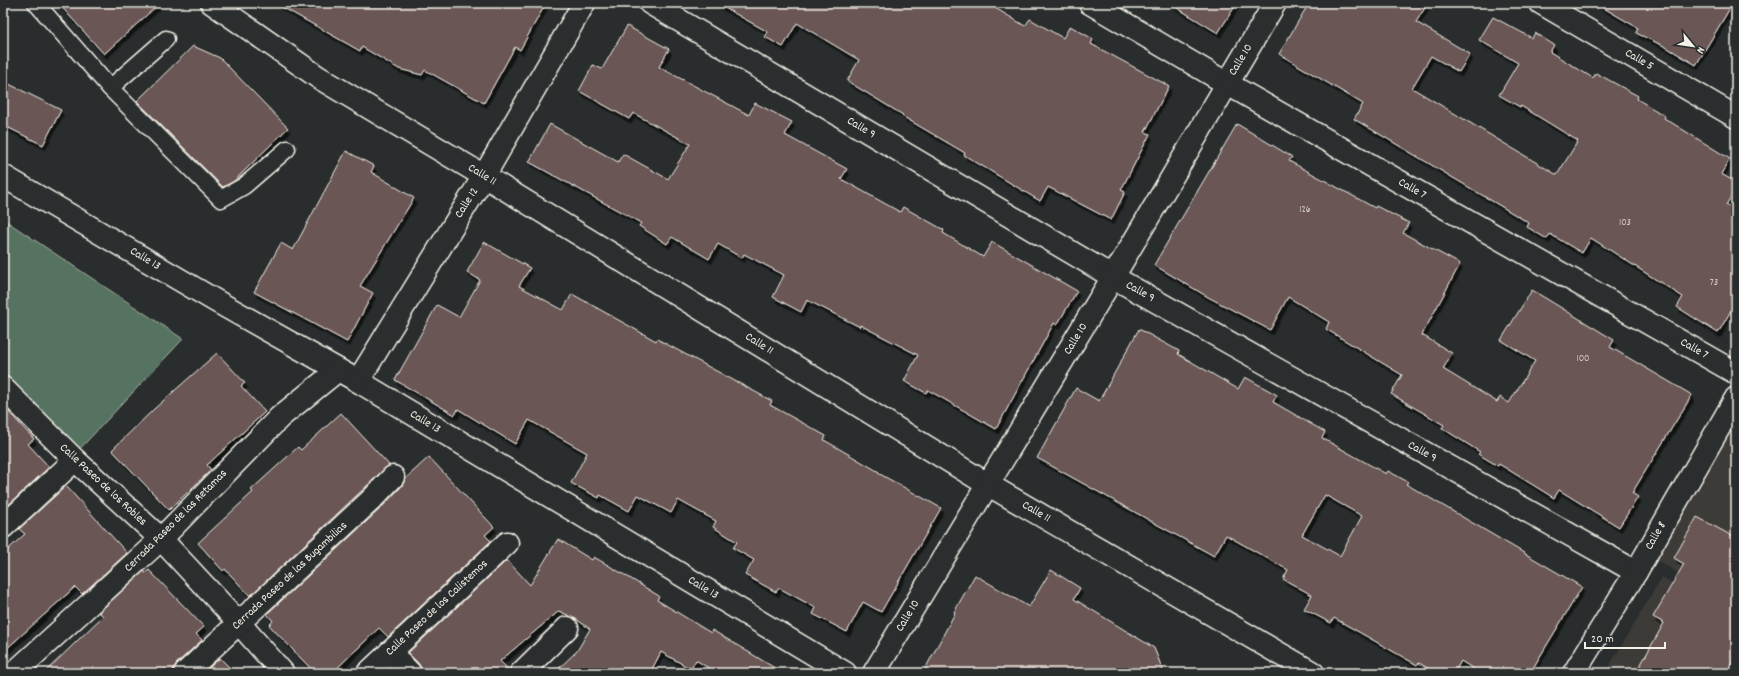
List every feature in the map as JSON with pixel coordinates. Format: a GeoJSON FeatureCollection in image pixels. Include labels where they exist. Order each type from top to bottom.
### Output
{"type":"FeatureCollection","features":[{"type":"Feature","properties":{"kind":"street","name":"Calle 11"},"geometry":{"type":"LineString","coordinates":[[212,3],[318,77],[484,176],[987,484],[1313,673]]}},
{"type":"Feature","properties":{"kind":"street","name":"Calle 12"},"geometry":{"type":"LineString","coordinates":[[358,381],[484,176],[584,3]]}},
{"type":"Feature","properties":{"kind":"street","name":"Calle 9"},"geometry":{"type":"LineString","coordinates":[[650,3],[1113,277],[1636,572]]}},
{"type":"Feature","properties":{"kind":"street","name":"Calle 7"},"geometry":{"type":"LineString","coordinates":[[1090,3],[1226,83],[1736,373]]}},
{"type":"Feature","properties":{"kind":"street","name":"Calle 10"},"geometry":{"type":"LineString","coordinates":[[874,673],[1113,277],[1226,83],[1275,3]]}},
{"type":"Feature","properties":{"kind":"street","name":"Calle 5"},"geometry":{"type":"LineString","coordinates":[[1541,3],[1736,117]]}},
{"type":"Feature","properties":{"kind":"street","name":"Calle 13"},"geometry":{"type":"LineString","coordinates":[[3,176],[216,302],[358,381],[845,673]]}},
{"type":"Feature","properties":{"kind":"street","name":"Cerrada Paseo de las Retamas"},"geometry":{"type":"LineString","coordinates":[[14,673],[161,538],[280,417],[338,370]]}},
{"type":"Feature","properties":{"kind":"street","name":"Calle Paseo de los Robles"},"geometry":{"type":"LineString","coordinates":[[3,388],[75,460],[161,538],[283,673]]}},
{"type":"Feature","properties":{"kind":"street","name":"Calle 8"},"geometry":{"type":"LineString","coordinates":[[1574,673],[1636,572],[1736,398]]}},
{"type":"Feature","properties":{"kind":"street"},"geometry":{"type":"LineString","coordinates":[[3,527],[75,460]]}},
{"type":"Feature","properties":{"kind":"street","name":"Cerrada Paseo de las Bugambilias"},"geometry":{"type":"LineString","coordinates":[[185,673],[371,500],[393,477]]}},
{"type":"Feature","properties":{"kind":"street","name":"Calle Paseo de los Calistemos"},"geometry":{"type":"LineString","coordinates":[[368,673],[507,543]]}},
{"type":"Feature","properties":{"kind":"street"},"geometry":{"type":"LineString","coordinates":[[521,673],[567,628]]}},
{"type":"Feature","properties":{"kind":"street"},"geometry":{"type":"LineString","coordinates":[[390,652],[410,673]]}},
{"type":"Feature","properties":{"kind":"lane"},"geometry":{"type":"LineString","coordinates":[[36,3],[110,88],[221,199],[244,186],[287,149]]}},
{"type":"Feature","properties":{"kind":"lane"},"geometry":{"type":"LineString","coordinates":[[110,88],[166,39]]}},
{"type":"Feature","properties":{"kind":"shaded area"},"geometry":{"type":"Polygon","coordinates":[[[1736,410],[1736,607],[1653,558],[1736,410]]]}},
{"type":"Feature","properties":{"kind":"shaded area"},"geometry":{"type":"Polygon","coordinates":[[[1662,577],[1736,619],[1736,673],[1605,673],[1662,577]]]}},
{"type":"Feature","properties":{"kind":"green space"},"geometry":{"type":"Polygon","coordinates":[[[3,219],[183,339],[75,454],[3,384],[3,219]]]}},
{"type":"Feature","properties":{"kind":"building"},"geometry":{"type":"Polygon","coordinates":[[[58,3],[160,3],[104,54],[58,3]]]}},
{"type":"Feature","properties":{"kind":"building"},"geometry":{"type":"Polygon","coordinates":[[[275,3],[546,3],[520,50],[515,47],[484,103],[425,70],[422,75],[399,69],[362,47],[360,51],[275,3]]]}},
{"type":"Feature","properties":{"kind":"building"},"geometry":{"type":"Polygon","coordinates":[[[716,3],[987,3],[1025,26],[1030,19],[1063,38],[1070,26],[1093,39],[1091,44],[1169,86],[1145,132],[1150,134],[1121,190],[1125,192],[1111,220],[1048,187],[1040,201],[964,155],[965,153],[902,116],[903,115],[847,81],[859,60],[797,23],[783,47],[765,37],[768,32],[716,3]]]}},
{"type":"Feature","properties":{"kind":"building"},"geometry":{"type":"Polygon","coordinates":[[[1169,3],[1237,3],[1218,33],[1169,3]]]}},
{"type":"Feature","properties":{"kind":"building"},"geometry":{"type":"Polygon","coordinates":[[[1309,3],[1428,3],[1416,22],[1470,54],[1459,72],[1431,56],[1412,88],[1557,175],[1578,141],[1521,106],[1520,107],[1499,95],[1518,63],[1479,40],[1493,17],[1532,38],[1535,33],[1554,45],[1550,52],[1593,78],[1596,73],[1638,96],[1637,99],[1665,116],[1664,118],[1730,159],[1721,174],[1736,182],[1736,188],[1726,205],[1736,211],[1736,302],[1718,333],[1677,307],[1683,297],[1591,238],[1582,253],[1550,234],[1547,239],[1527,227],[1529,223],[1354,119],[1363,104],[1279,54],[1309,3]]]}},
{"type":"Feature","properties":{"kind":"building"},"geometry":{"type":"Polygon","coordinates":[[[1595,3],[1733,3],[1696,65],[1666,47],[1636,33],[1638,28],[1595,3]]]}},
{"type":"Feature","properties":{"kind":"building"},"geometry":{"type":"Polygon","coordinates":[[[627,26],[669,49],[659,67],[749,115],[755,103],[792,122],[785,135],[847,169],[841,179],[900,212],[903,207],[944,230],[943,233],[983,257],[992,242],[1077,291],[1057,325],[1054,323],[996,429],[928,390],[926,393],[904,381],[918,355],[807,300],[801,312],[773,297],[784,275],[744,254],[742,258],[718,244],[709,259],[672,237],[667,244],[639,226],[641,223],[529,162],[550,124],[618,162],[623,154],[668,179],[690,144],[633,113],[629,119],[579,91],[593,65],[602,69],[627,26]]]}},
{"type":"Feature","properties":{"kind":"building"},"geometry":{"type":"Polygon","coordinates":[[[193,46],[220,58],[288,128],[234,181],[223,187],[137,101],[193,46]]]}},
{"type":"Feature","properties":{"kind":"building"},"geometry":{"type":"Polygon","coordinates":[[[3,81],[61,110],[43,145],[3,125],[3,81]]]}},
{"type":"Feature","properties":{"kind":"building"},"geometry":{"type":"Polygon","coordinates":[[[1237,124],[1292,157],[1289,161],[1375,208],[1376,206],[1409,223],[1403,233],[1460,264],[1422,335],[1452,353],[1443,369],[1497,402],[1500,397],[1509,403],[1535,361],[1501,340],[1532,290],[1614,340],[1610,347],[1692,395],[1632,493],[1638,497],[1619,527],[1559,490],[1554,498],[1499,464],[1498,466],[1478,454],[1480,452],[1442,428],[1444,425],[1391,394],[1402,375],[1326,329],[1329,322],[1288,297],[1270,330],[1208,297],[1154,265],[1237,124]]]}},
{"type":"Feature","properties":{"kind":"building"},"geometry":{"type":"Polygon","coordinates":[[[346,151],[374,166],[371,172],[414,198],[360,286],[373,293],[347,342],[254,292],[281,243],[293,250],[346,151]]]}},
{"type":"Feature","properties":{"kind":"building"},"geometry":{"type":"Polygon","coordinates":[[[484,242],[530,268],[519,286],[563,310],[572,294],[656,341],[657,339],[772,401],[770,405],[826,436],[824,440],[879,472],[878,473],[941,508],[881,612],[863,602],[847,632],[813,614],[816,608],[779,588],[776,592],[745,575],[754,560],[733,548],[737,542],[713,527],[716,521],[678,500],[671,513],[638,495],[629,511],[600,495],[599,498],[571,483],[587,453],[529,420],[515,444],[458,409],[455,415],[395,380],[437,305],[459,317],[480,280],[467,272],[484,242]]]}},
{"type":"Feature","properties":{"kind":"building"},"geometry":{"type":"Polygon","coordinates":[[[1139,329],[1179,351],[1178,354],[1238,389],[1245,377],[1277,395],[1273,402],[1325,432],[1322,438],[1386,474],[1388,471],[1408,482],[1406,484],[1582,587],[1530,673],[1480,673],[1461,661],[1454,673],[1436,673],[1419,663],[1417,665],[1334,618],[1331,623],[1304,609],[1312,595],[1283,579],[1288,570],[1226,535],[1214,556],[1037,458],[1076,388],[1099,401],[1139,329]],[[1325,495],[1302,535],[1340,556],[1362,516],[1325,495]]]}},
{"type":"Feature","properties":{"kind":"building"},"geometry":{"type":"Polygon","coordinates":[[[217,353],[245,383],[241,386],[265,412],[207,465],[211,470],[169,510],[112,450],[154,409],[217,353]]]}},
{"type":"Feature","properties":{"kind":"building"},"geometry":{"type":"Polygon","coordinates":[[[3,406],[34,439],[28,444],[49,467],[3,510],[3,406]]]}},
{"type":"Feature","properties":{"kind":"building"},"geometry":{"type":"Polygon","coordinates":[[[341,413],[389,465],[250,596],[225,569],[223,571],[198,543],[253,492],[251,490],[298,447],[301,450],[341,413]]]}},
{"type":"Feature","properties":{"kind":"building"},"geometry":{"type":"Polygon","coordinates":[[[429,457],[494,527],[485,535],[491,541],[388,637],[379,628],[332,673],[315,673],[269,625],[273,621],[267,614],[380,509],[402,486],[405,479],[429,457]]]}},
{"type":"Feature","properties":{"kind":"building"},"geometry":{"type":"Polygon","coordinates":[[[66,486],[127,553],[82,594],[75,587],[3,652],[3,554],[25,534],[19,529],[66,486]]]}},
{"type":"Feature","properties":{"kind":"building"},"geometry":{"type":"Polygon","coordinates":[[[1697,517],[1736,538],[1736,656],[1726,673],[1636,673],[1664,623],[1653,617],[1684,564],[1674,558],[1697,517]]]}},
{"type":"Feature","properties":{"kind":"building"},"geometry":{"type":"Polygon","coordinates":[[[558,539],[592,560],[594,557],[623,574],[659,596],[657,600],[711,633],[712,630],[783,673],[716,673],[696,660],[691,669],[661,652],[650,673],[554,673],[577,651],[590,629],[576,619],[559,611],[500,661],[509,670],[509,673],[423,673],[419,664],[408,653],[507,560],[530,585],[558,539]]]}},
{"type":"Feature","properties":{"kind":"building"},"geometry":{"type":"Polygon","coordinates":[[[149,570],[204,627],[196,634],[202,640],[176,664],[173,673],[44,673],[103,616],[99,612],[144,571],[145,573],[149,570]]]}},
{"type":"Feature","properties":{"kind":"building"},"geometry":{"type":"Polygon","coordinates":[[[1051,570],[1080,588],[1074,599],[1154,648],[1164,673],[923,673],[955,613],[954,612],[975,575],[1029,607],[1051,570]]]}},
{"type":"Feature","properties":{"kind":"building"},"geometry":{"type":"Polygon","coordinates":[[[220,658],[235,673],[203,673],[220,658]]]}}]}
